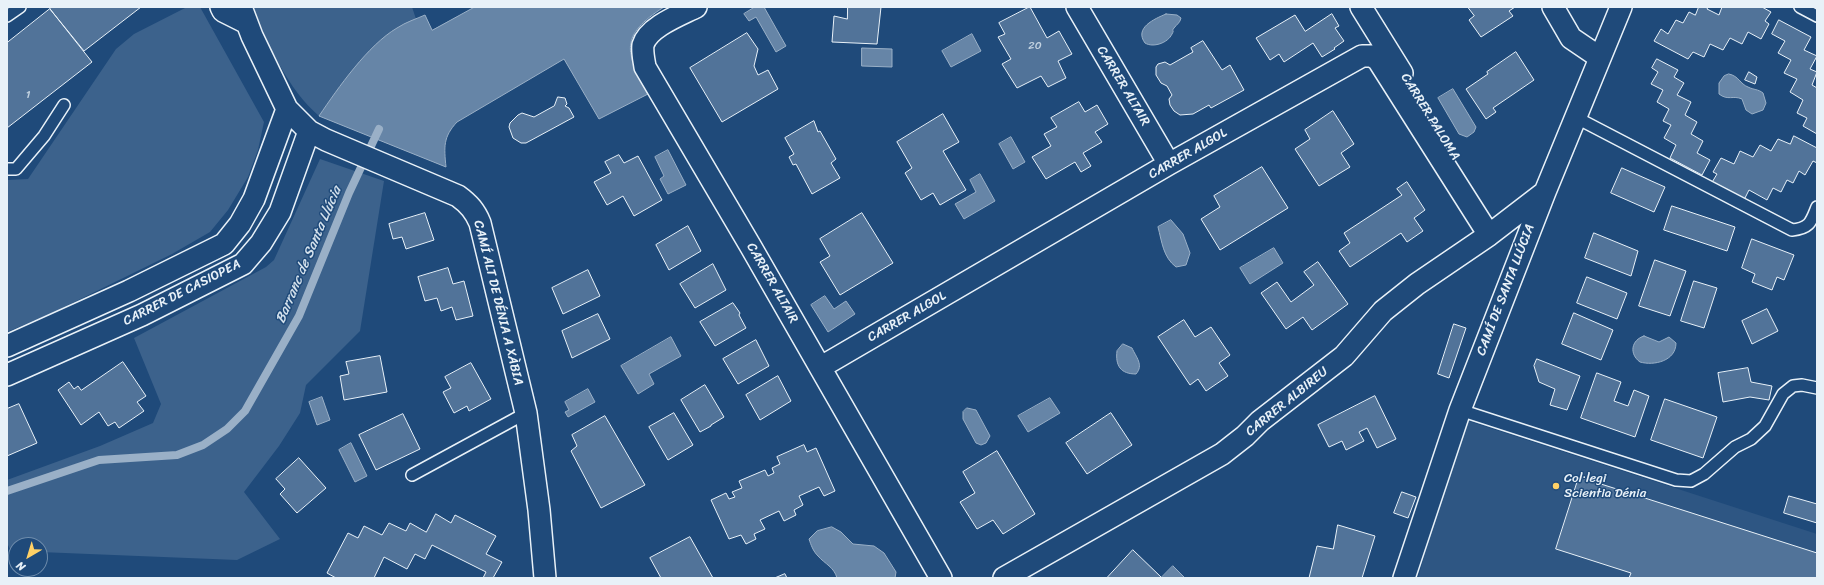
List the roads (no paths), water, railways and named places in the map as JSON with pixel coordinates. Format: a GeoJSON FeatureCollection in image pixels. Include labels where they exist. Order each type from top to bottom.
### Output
{"type":"FeatureCollection","features":[{"type":"Feature","properties":{"kind":"street"},"geometry":{"type":"LineString","coordinates":[[221,7],[223,10],[244,15]]}},
{"type":"Feature","properties":{"kind":"street","name":"CARRER ALTAIR"},"geometry":{"type":"LineString","coordinates":[[696,7],[658,27],[648,35],[643,45],[644,67],[821,367],[941,578]]}},
{"type":"Feature","properties":{"kind":"street","name":"CARRER ALTAIR"},"geometry":{"type":"LineString","coordinates":[[1077,7],[1169,164]]}},
{"type":"Feature","properties":{"kind":"street","name":"CARRER PALOMA"},"geometry":{"type":"LineString","coordinates":[[1361,7],[1494,232]]}},
{"type":"Feature","properties":{"kind":"street"},"geometry":{"type":"LineString","coordinates":[[1553,7],[1571,38],[1599,57]]}},
{"type":"Feature","properties":{"kind":"street","name":"CAMÍ DE SANTA LLÚCIA"},"geometry":{"type":"LineString","coordinates":[[1404,578],[1460,410],[1545,192],[1599,57],[1621,7]]}},
{"type":"Feature","properties":{"kind":"street","name":"CAMÍ ALT DE DÉNIA A XÀBIA"},"geometry":{"type":"LineString","coordinates":[[244,15],[287,109],[318,135],[458,196],[475,212],[480,223],[526,413],[539,510],[545,578]]}},
{"type":"Feature","properties":{"kind":"street","name":"CARRER ALGOL"},"geometry":{"type":"LineString","coordinates":[[821,367],[1169,164],[1362,56],[1372,56],[1378,60],[1494,232]]}},
{"type":"Feature","properties":{"kind":"street","name":"CARRER DE CASIOPEA"},"geometry":{"type":"LineString","coordinates":[[7,346],[142,284],[224,244],[240,224],[254,199],[287,109]]}},
{"type":"Feature","properties":{"kind":"street","name":"CARRER DE CASIOPEA"},"geometry":{"type":"LineString","coordinates":[[7,375],[142,315],[243,264],[261,243],[280,212],[318,135]]}},
{"type":"Feature","properties":{"kind":"street","name":"CARRER ALBIREU"},"geometry":{"type":"LineString","coordinates":[[1004,578],[1222,454],[1245,436],[1260,421],[1344,356],[1383,311],[1417,284],[1494,232],[1545,192]]}},
{"type":"Feature","properties":{"kind":"lane"},"geometry":{"type":"LineString","coordinates":[[7,16],[20,7]]}},
{"type":"Feature","properties":{"kind":"lane"},"geometry":{"type":"LineString","coordinates":[[1800,7],[1817,16]]}},
{"type":"Feature","properties":{"kind":"lane"},"geometry":{"type":"LineString","coordinates":[[7,169],[16,169],[44,136],[64,105]]}},
{"type":"Feature","properties":{"kind":"lane"},"geometry":{"type":"LineString","coordinates":[[1575,117],[1792,230],[1802,229],[1811,223],[1817,207]]}},
{"type":"Feature","properties":{"kind":"lane"},"geometry":{"type":"LineString","coordinates":[[1460,410],[1676,480],[1692,481],[1704,474],[1735,447],[1751,439],[1765,426],[1783,394],[1793,386],[1802,385],[1817,388]]}},
{"type":"Feature","properties":{"kind":"lane"},"geometry":{"type":"LineString","coordinates":[[412,475],[526,413]]}},
{"type":"Feature","properties":{"kind":"waterway","name":"Barranc de Santa Llúcia"},"geometry":{"type":"LineString","coordinates":[[7,491],[99,460],[177,455],[203,445],[227,429],[245,411],[299,316],[349,193],[379,129]]}},
{"type":"Feature","properties":{"kind":"place","name":"Col·legi Scientia Dénia"},"geometry":{"type":"Point","coordinates":[1556,486]}}]}
